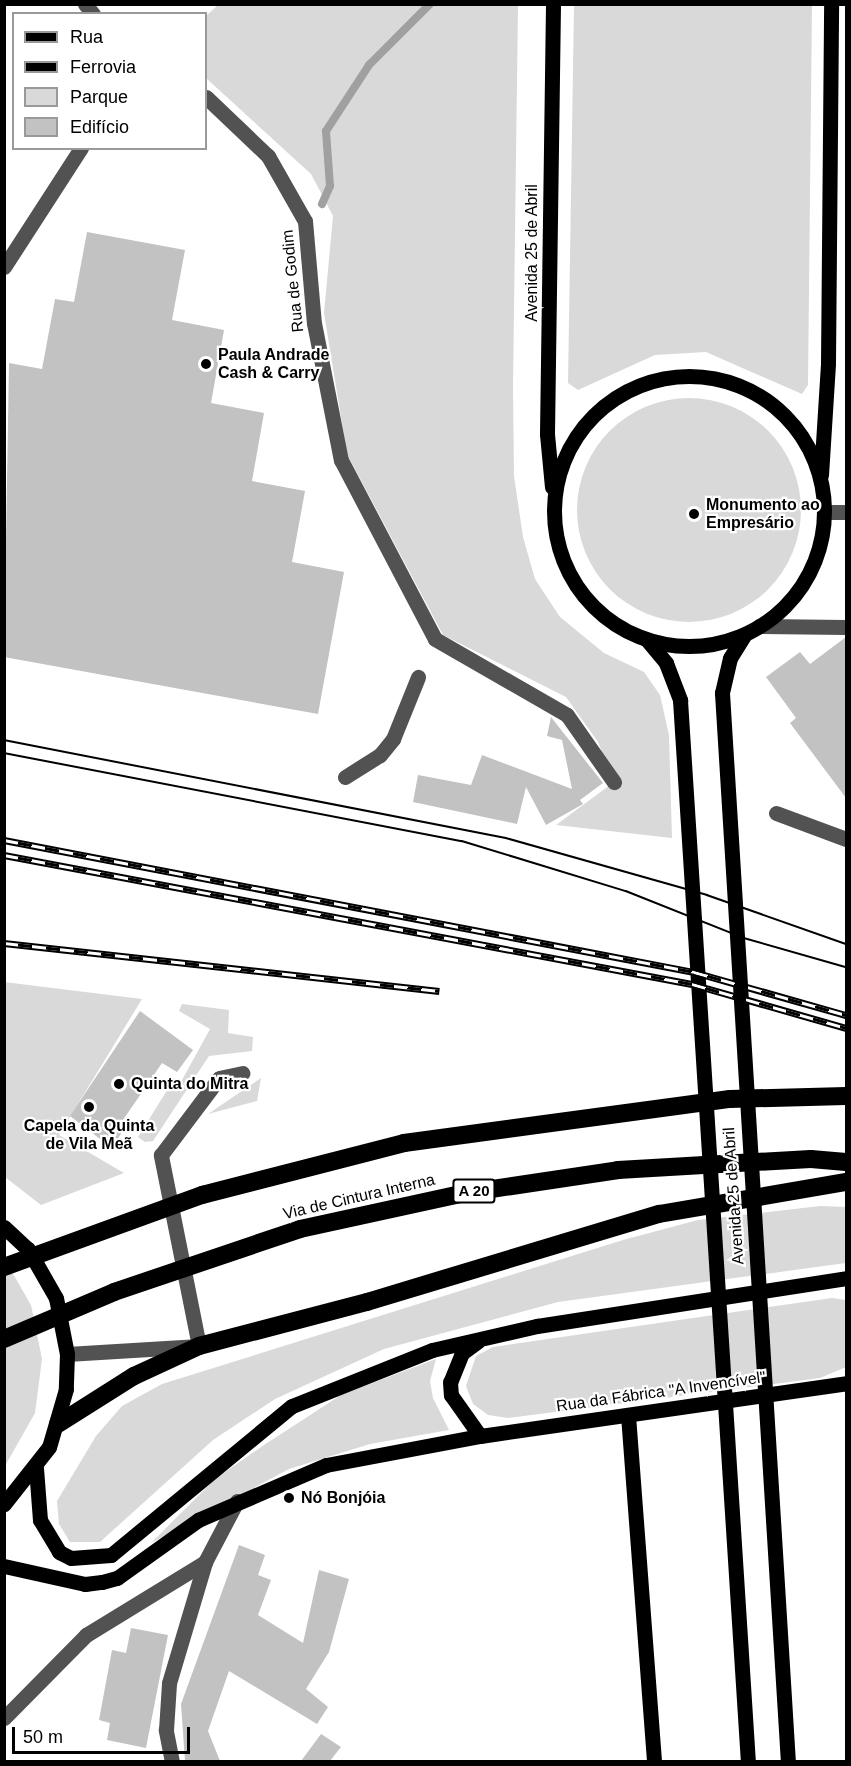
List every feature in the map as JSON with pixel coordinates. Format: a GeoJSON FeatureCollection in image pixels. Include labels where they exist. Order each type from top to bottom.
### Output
{"type":"FeatureCollection","features":[{"type":"Feature","properties":{"kind":"highway"},"geometry":{"type":"LineString","coordinates":[[4,1267],[202,1195],[404,1143],[730,1099],[846,1096]]}},
{"type":"Feature","properties":{"kind":"highway","name":"Via de Cintura Interna"},"geometry":{"type":"LineString","coordinates":[[4,1339],[114,1292],[300,1229],[465,1193],[618,1170],[732,1162],[846,1162]]}},
{"type":"Feature","properties":{"kind":"highway"},"geometry":{"type":"LineString","coordinates":[[58,1424],[134,1376],[199,1346],[367,1302],[659,1214],[846,1182]]}},
{"type":"Feature","properties":{"kind":"main road","name":"Avenida 25 de Abril"},"geometry":{"type":"LineString","coordinates":[[553,4],[547,434],[554,501]]}},
{"type":"Feature","properties":{"kind":"main road"},"geometry":{"type":"LineString","coordinates":[[821,475],[784,414],[753,391],[717,378],[679,375],[641,383],[601,409],[580,429],[562,463],[554,501],[556,537],[568,571],[587,601],[615,624],[647,640],[713,644],[745,634],[759,626],[800,588],[817,555],[824,512],[821,475],[828,363],[831,4]]}},
{"type":"Feature","properties":{"kind":"main road","name":"Avenida 25 de Abril"},"geometry":{"type":"LineString","coordinates":[[745,634],[722,684],[723,734],[788,1761]]}},
{"type":"Feature","properties":{"kind":"main road","name":"Avenida 25 de Abril"},"geometry":{"type":"LineString","coordinates":[[647,640],[674,679],[682,737],[748,1761]]}},
{"type":"Feature","properties":{"kind":"main road"},"geometry":{"type":"LineString","coordinates":[[4,1227],[28,1249],[56,1298],[68,1354],[58,1424],[36,1468],[4,1504]]}},
{"type":"Feature","properties":{"kind":"main road"},"geometry":{"type":"LineString","coordinates":[[36,1468],[40,1520],[59,1552],[71,1558],[111,1555],[291,1406],[432,1350],[483,1337],[824,1284],[846,1278]]}},
{"type":"Feature","properties":{"kind":"main road"},"geometry":{"type":"LineString","coordinates":[[824,1284],[846,1286]]}},
{"type":"Feature","properties":{"kind":"main road"},"geometry":{"type":"LineString","coordinates":[[480,1436],[451,1395],[450,1382],[462,1353],[483,1337]]}},
{"type":"Feature","properties":{"kind":"main road","name":"Rua da Fábrica \"A Invencível\""},"geometry":{"type":"LineString","coordinates":[[4,1566],[85,1584],[102,1582],[237,1501],[326,1465],[480,1436],[846,1383]]}},
{"type":"Feature","properties":{"kind":"main road"},"geometry":{"type":"LineString","coordinates":[[628,1415],[640,1533],[654,1761]]}},
{"type":"Feature","properties":{"kind":"street","name":"Rua de Godim"},"geometry":{"type":"LineString","coordinates":[[207,98],[268,156],[305,221],[314,324],[341,460],[432,645],[528,690],[580,728],[615,782]]}},
{"type":"Feature","properties":{"kind":"street"},"geometry":{"type":"LineString","coordinates":[[4,267],[80,150]]}},
{"type":"Feature","properties":{"kind":"street"},"geometry":{"type":"LineString","coordinates":[[824,512],[846,512]]}},
{"type":"Feature","properties":{"kind":"street"},"geometry":{"type":"LineString","coordinates":[[759,626],[846,627]]}},
{"type":"Feature","properties":{"kind":"street"},"geometry":{"type":"LineString","coordinates":[[345,777],[381,755],[393,739],[418,677]]}},
{"type":"Feature","properties":{"kind":"street"},"geometry":{"type":"LineString","coordinates":[[776,813],[846,839]]}},
{"type":"Feature","properties":{"kind":"street"},"geometry":{"type":"LineString","coordinates":[[68,1354],[199,1346],[161,1155],[219,1078],[242,1073]]}},
{"type":"Feature","properties":{"kind":"street"},"geometry":{"type":"LineString","coordinates":[[172,1761],[166,1698],[205,1562],[237,1501]]}},
{"type":"Feature","properties":{"kind":"street"},"geometry":{"type":"LineString","coordinates":[[4,1718],[86,1635],[205,1562]]}},
{"type":"Feature","properties":{"kind":"green space"},"geometry":{"type":"Polygon","coordinates":[[[219,4],[518,5],[513,387],[514,476],[523,537],[535,579],[560,617],[604,653],[644,672],[660,695],[669,735],[672,838],[556,825],[614,782],[598,742],[566,697],[443,635],[347,454],[324,313],[333,216],[311,174],[207,79],[207,15],[219,4]]]}},
{"type":"Feature","properties":{"kind":"green space"},"geometry":{"type":"Polygon","coordinates":[[[574,5],[812,5],[808,385],[802,394],[706,352],[655,355],[578,390],[568,383],[574,5]]]}},
{"type":"Feature","properties":{"kind":"green space"},"geometry":{"type":"Polygon","coordinates":[[[689,398],[711,400],[732,407],[751,417],[768,431],[782,448],[792,467],[799,488],[801,510],[799,532],[792,553],[782,572],[768,589],[751,603],[732,613],[711,620],[689,622],[667,620],[646,613],[627,603],[610,589],[596,572],[586,553],[579,532],[577,510],[579,488],[586,467],[596,448],[610,431],[627,417],[646,407],[667,400],[689,398]]]}},
{"type":"Feature","properties":{"kind":"green space"},"geometry":{"type":"Polygon","coordinates":[[[4,982],[142,999],[59,1135],[124,1173],[41,1205],[5,1177],[4,982]]]}},
{"type":"Feature","properties":{"kind":"green space"},"geometry":{"type":"Polygon","coordinates":[[[182,1004],[229,1010],[228,1033],[253,1037],[252,1051],[209,1056],[153,1141],[145,1142],[138,1137],[169,1087],[176,1091],[210,1029],[179,1011],[182,1004]]]}},
{"type":"Feature","properties":{"kind":"green space"},"geometry":{"type":"Polygon","coordinates":[[[261,1078],[257,1101],[208,1114],[261,1078]]]}},
{"type":"Feature","properties":{"kind":"green space"},"geometry":{"type":"Polygon","coordinates":[[[820,1206],[846,1207],[846,1263],[558,1302],[384,1349],[275,1399],[213,1440],[100,1542],[70,1542],[59,1524],[57,1501],[96,1436],[122,1406],[162,1384],[623,1240],[698,1220],[820,1206]]]}},
{"type":"Feature","properties":{"kind":"green space"},"geometry":{"type":"Polygon","coordinates":[[[5,1260],[31,1305],[42,1359],[35,1413],[5,1466],[5,1260]]]}},
{"type":"Feature","properties":{"kind":"green space"},"geometry":{"type":"Polygon","coordinates":[[[832,1298],[846,1300],[846,1367],[820,1378],[508,1418],[488,1415],[473,1404],[466,1386],[476,1356],[493,1347],[832,1298]]]}},
{"type":"Feature","properties":{"kind":"green space"},"geometry":{"type":"Polygon","coordinates":[[[436,1359],[430,1381],[433,1398],[449,1430],[370,1444],[289,1469],[151,1543],[215,1479],[341,1395],[436,1359]]]}},
{"type":"Feature","properties":{"kind":"building"},"geometry":{"type":"Polygon","coordinates":[[[87,232],[185,250],[172,320],[224,330],[211,403],[264,413],[252,481],[305,491],[292,562],[344,572],[318,714],[4,657],[9,363],[42,369],[55,299],[74,302],[87,232]]]}},
{"type":"Feature","properties":{"kind":"building"},"geometry":{"type":"Polygon","coordinates":[[[846,637],[846,798],[790,723],[796,718],[766,677],[800,652],[810,664],[846,637]]]}},
{"type":"Feature","properties":{"kind":"building"},"geometry":{"type":"Polygon","coordinates":[[[551,717],[603,783],[580,800],[583,804],[546,825],[526,787],[517,824],[413,802],[418,775],[471,785],[482,755],[572,789],[562,740],[547,736],[551,717]]]}},
{"type":"Feature","properties":{"kind":"building","name":"Quinta do Mitra"},"geometry":{"type":"Polygon","coordinates":[[[140,1011],[193,1050],[177,1072],[162,1063],[123,1120],[127,1124],[112,1148],[70,1116],[140,1011]]]}},
{"type":"Feature","properties":{"kind":"building"},"geometry":{"type":"Polygon","coordinates":[[[239,1545],[265,1555],[258,1575],[271,1580],[258,1615],[303,1643],[319,1570],[349,1579],[329,1652],[306,1689],[328,1707],[317,1724],[229,1671],[208,1731],[220,1761],[185,1761],[181,1704],[239,1545]]]}},
{"type":"Feature","properties":{"kind":"building"},"geometry":{"type":"Polygon","coordinates":[[[131,1628],[168,1635],[146,1748],[107,1740],[110,1723],[99,1720],[112,1650],[126,1653],[131,1628]]]}},
{"type":"Feature","properties":{"kind":"building"},"geometry":{"type":"Polygon","coordinates":[[[321,1734],[341,1747],[330,1761],[301,1761],[321,1734]]]}},
{"type":"Feature","properties":{"kind":"waterway"},"geometry":{"type":"LineString","coordinates":[[322,204],[330,186],[326,131],[369,65],[430,4]]}},
{"type":"Feature","properties":{"kind":"tram line"},"geometry":{"type":"LineString","coordinates":[[4,740],[506,838],[707,895],[846,944]]}},
{"type":"Feature","properties":{"kind":"tram line"},"geometry":{"type":"LineString","coordinates":[[4,753],[462,841],[626,891],[744,938],[846,967]]}},
{"type":"Feature","properties":{"kind":"railway"},"geometry":{"type":"LineString","coordinates":[[4,840],[694,972],[846,1015]]}},
{"type":"Feature","properties":{"kind":"railway"},"geometry":{"type":"LineString","coordinates":[[4,855],[692,984],[846,1028]]}},
{"type":"Feature","properties":{"kind":"railway"},"geometry":{"type":"LineString","coordinates":[[4,943],[439,991]]}},
{"type":"Feature","properties":{"kind":"place","name":"Paula Andrade Cash & Carry"},"geometry":{"type":"Point","coordinates":[206,364]}},
{"type":"Feature","properties":{"kind":"place","name":"Monumento ao Empresário"},"geometry":{"type":"Point","coordinates":[694,514]}},
{"type":"Feature","properties":{"kind":"place","name":"Quinta do Mitra"},"geometry":{"type":"Point","coordinates":[119,1084]}},
{"type":"Feature","properties":{"kind":"place","name":"Capela da Quinta de Vila Meã"},"geometry":{"type":"Point","coordinates":[89,1107]}},
{"type":"Feature","properties":{"kind":"place","name":"Nó Bonjóia"},"geometry":{"type":"Point","coordinates":[289,1498]}}]}
